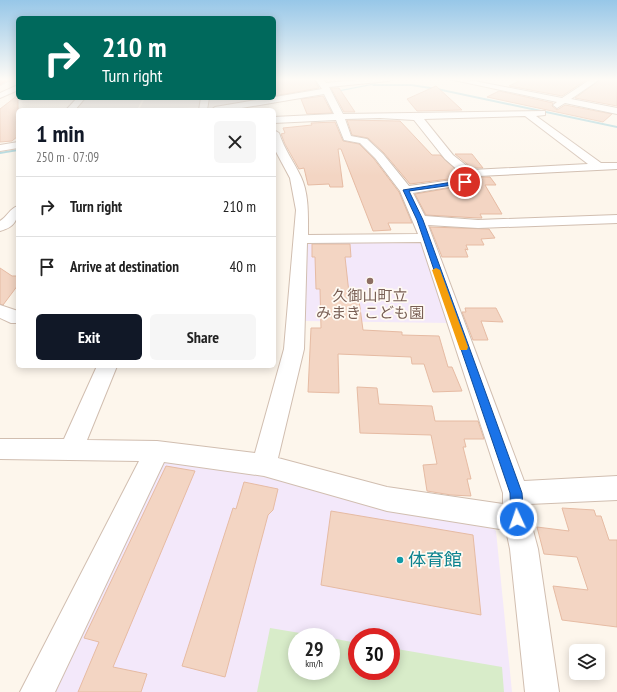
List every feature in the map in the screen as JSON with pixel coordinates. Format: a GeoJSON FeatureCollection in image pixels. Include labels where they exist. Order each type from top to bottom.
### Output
{"type":"FeatureCollection","features":[{"type":"Feature","properties":{"kind":"street"},"geometry":{"type":"LineString","coordinates":[[337,111],[347,138],[363,141],[379,156],[406,190],[420,220],[517,506],[524,549],[542,692]]}},
{"type":"Feature","properties":{"kind":"street"},"geometry":{"type":"LineString","coordinates":[[276,120],[380,115],[417,117],[528,114],[547,111]]}},
{"type":"Feature","properties":{"kind":"street"},"geometry":{"type":"LineString","coordinates":[[528,114],[599,167]]}},
{"type":"Feature","properties":{"kind":"street"},"geometry":{"type":"LineString","coordinates":[[406,190],[475,180],[471,173],[451,159],[428,127],[417,117]]}},
{"type":"Feature","properties":{"kind":"street"},"geometry":{"type":"LineString","coordinates":[[264,465],[294,349],[301,239],[302,202],[296,178],[276,140]]}},
{"type":"Feature","properties":{"kind":"street"},"geometry":{"type":"LineString","coordinates":[[0,148],[16,145]]}},
{"type":"Feature","properties":{"kind":"street"},"geometry":{"type":"LineString","coordinates":[[0,159],[16,156]]}},
{"type":"Feature","properties":{"kind":"street"},"geometry":{"type":"LineString","coordinates":[[471,173],[617,166]]}},
{"type":"Feature","properties":{"kind":"street"},"geometry":{"type":"LineString","coordinates":[[0,227],[9,222],[16,213]]}},
{"type":"Feature","properties":{"kind":"street"},"geometry":{"type":"LineString","coordinates":[[420,220],[478,224],[617,219]]}},
{"type":"Feature","properties":{"kind":"street"},"geometry":{"type":"LineString","coordinates":[[301,239],[425,238]]}},
{"type":"Feature","properties":{"kind":"street"},"geometry":{"type":"LineString","coordinates":[[0,311],[11,317],[16,317]]}},
{"type":"Feature","properties":{"kind":"street"},"geometry":{"type":"LineString","coordinates":[[71,449],[106,368]]}},
{"type":"Feature","properties":{"kind":"street"},"geometry":{"type":"LineString","coordinates":[[0,449],[157,451],[264,465],[387,499],[517,506],[617,488]]}},
{"type":"Feature","properties":{"kind":"street"},"geometry":{"type":"LineString","coordinates":[[37,692],[157,451]]}},
{"type":"Feature","properties":{"kind":"shaded area","name":"久御山町立 みまき こども園"},"geometry":{"type":"Polygon","coordinates":[[[422,240],[449,323],[305,321],[307,241],[422,240]]]}},
{"type":"Feature","properties":{"kind":"shaded area"},"geometry":{"type":"Polygon","coordinates":[[[171,459],[311,484],[325,494],[488,524],[496,531],[512,692],[45,692],[154,468],[171,459]]]}},
{"type":"Feature","properties":{"kind":"green space"},"geometry":{"type":"Polygon","coordinates":[[[270,628],[288,631],[288,680],[340,680],[340,640],[348,641],[348,680],[400,680],[400,650],[502,667],[504,692],[257,692],[270,628]]]}},
{"type":"Feature","properties":{"kind":"building"},"geometry":{"type":"Polygon","coordinates":[[[0,111],[16,111],[16,138],[12,141],[0,142],[0,111]]]}},
{"type":"Feature","properties":{"kind":"building"},"geometry":{"type":"Polygon","coordinates":[[[306,111],[331,111],[332,113],[307,114],[306,111]]]}},
{"type":"Feature","properties":{"kind":"building"},"geometry":{"type":"Polygon","coordinates":[[[553,111],[598,111],[612,114],[603,122],[553,111]]]}},
{"type":"Feature","properties":{"kind":"building"},"geometry":{"type":"Polygon","coordinates":[[[347,120],[400,121],[432,155],[440,155],[464,177],[410,184],[384,153],[368,138],[352,135],[347,120]]]}},
{"type":"Feature","properties":{"kind":"building"},"geometry":{"type":"Polygon","coordinates":[[[335,122],[343,141],[359,144],[374,159],[399,192],[412,223],[388,223],[391,230],[373,231],[341,149],[338,149],[343,187],[330,187],[329,184],[308,185],[304,168],[299,169],[285,144],[281,134],[285,133],[283,128],[312,125],[311,123],[335,122]]]}},
{"type":"Feature","properties":{"kind":"building"},"geometry":{"type":"Polygon","coordinates":[[[455,154],[472,154],[483,168],[472,168],[455,154]]]}},
{"type":"Feature","properties":{"kind":"building"},"geometry":{"type":"Polygon","coordinates":[[[481,177],[490,177],[496,185],[485,185],[502,214],[480,214],[482,218],[426,215],[415,194],[479,183],[482,180],[481,177]]]}},
{"type":"Feature","properties":{"kind":"building"},"geometry":{"type":"Polygon","coordinates":[[[430,227],[489,229],[495,238],[481,239],[484,245],[466,245],[468,250],[465,249],[468,257],[442,257],[430,227]]]}},
{"type":"Feature","properties":{"kind":"building"},"geometry":{"type":"Polygon","coordinates":[[[312,244],[350,244],[351,257],[345,257],[349,293],[358,293],[363,330],[402,332],[402,335],[439,336],[448,367],[452,367],[462,391],[433,392],[424,364],[412,364],[411,357],[338,354],[339,393],[308,392],[311,328],[321,328],[320,289],[316,289],[315,257],[312,257],[312,244]]]}},
{"type":"Feature","properties":{"kind":"building"},"geometry":{"type":"Polygon","coordinates":[[[0,268],[12,276],[16,276],[16,288],[3,305],[0,304],[0,268]]]}},
{"type":"Feature","properties":{"kind":"building"},"geometry":{"type":"Polygon","coordinates":[[[465,308],[496,308],[503,322],[481,321],[488,340],[473,340],[462,312],[466,312],[465,308]]]}},
{"type":"Feature","properties":{"kind":"building"},"geometry":{"type":"Polygon","coordinates":[[[357,387],[377,388],[379,404],[432,406],[435,421],[478,421],[484,439],[464,439],[466,447],[463,447],[471,479],[467,479],[471,496],[451,495],[427,491],[423,465],[437,464],[431,435],[360,433],[357,387]]]}},
{"type":"Feature","properties":{"kind":"building"},"geometry":{"type":"Polygon","coordinates":[[[166,466],[195,471],[113,667],[147,674],[141,692],[78,692],[99,642],[84,638],[166,466]]]}},
{"type":"Feature","properties":{"kind":"building"},"geometry":{"type":"Polygon","coordinates":[[[244,482],[278,489],[273,510],[268,515],[225,677],[182,666],[233,508],[236,509],[244,482]]]}},
{"type":"Feature","properties":{"kind":"building"},"geometry":{"type":"Polygon","coordinates":[[[562,508],[594,510],[596,516],[601,516],[609,540],[617,540],[617,627],[562,620],[553,586],[588,590],[577,557],[544,554],[537,527],[569,531],[562,508]]]}},
{"type":"Feature","properties":{"kind":"building","name":"体育館"},"geometry":{"type":"Polygon","coordinates":[[[331,511],[473,535],[481,615],[321,585],[331,511]]]}},
{"type":"Feature","properties":{"kind":"waterway"},"geometry":{"type":"LineString","coordinates":[[543,111],[617,127]]}},
{"type":"Feature","properties":{"kind":"waterway"},"geometry":{"type":"LineString","coordinates":[[0,153],[16,150]]}},
{"type":"Feature","properties":{"kind":"slow traffic"},"geometry":{"type":"LineString","coordinates":[[436,270],[463,347]]}},
{"type":"Feature","properties":{"kind":"place","name":"久御山町立 みまき こども園"},"geometry":{"type":"Point","coordinates":[370,281]}},
{"type":"Feature","properties":{"kind":"place","name":"体育館"},"geometry":{"type":"Point","coordinates":[400,560]}},
{"type":"Feature","properties":{"kind":"route"},"geometry":{"type":"LineString","coordinates":[[465,182],[406,190],[420,220],[499,449],[516,493],[517,519]]}}]}
